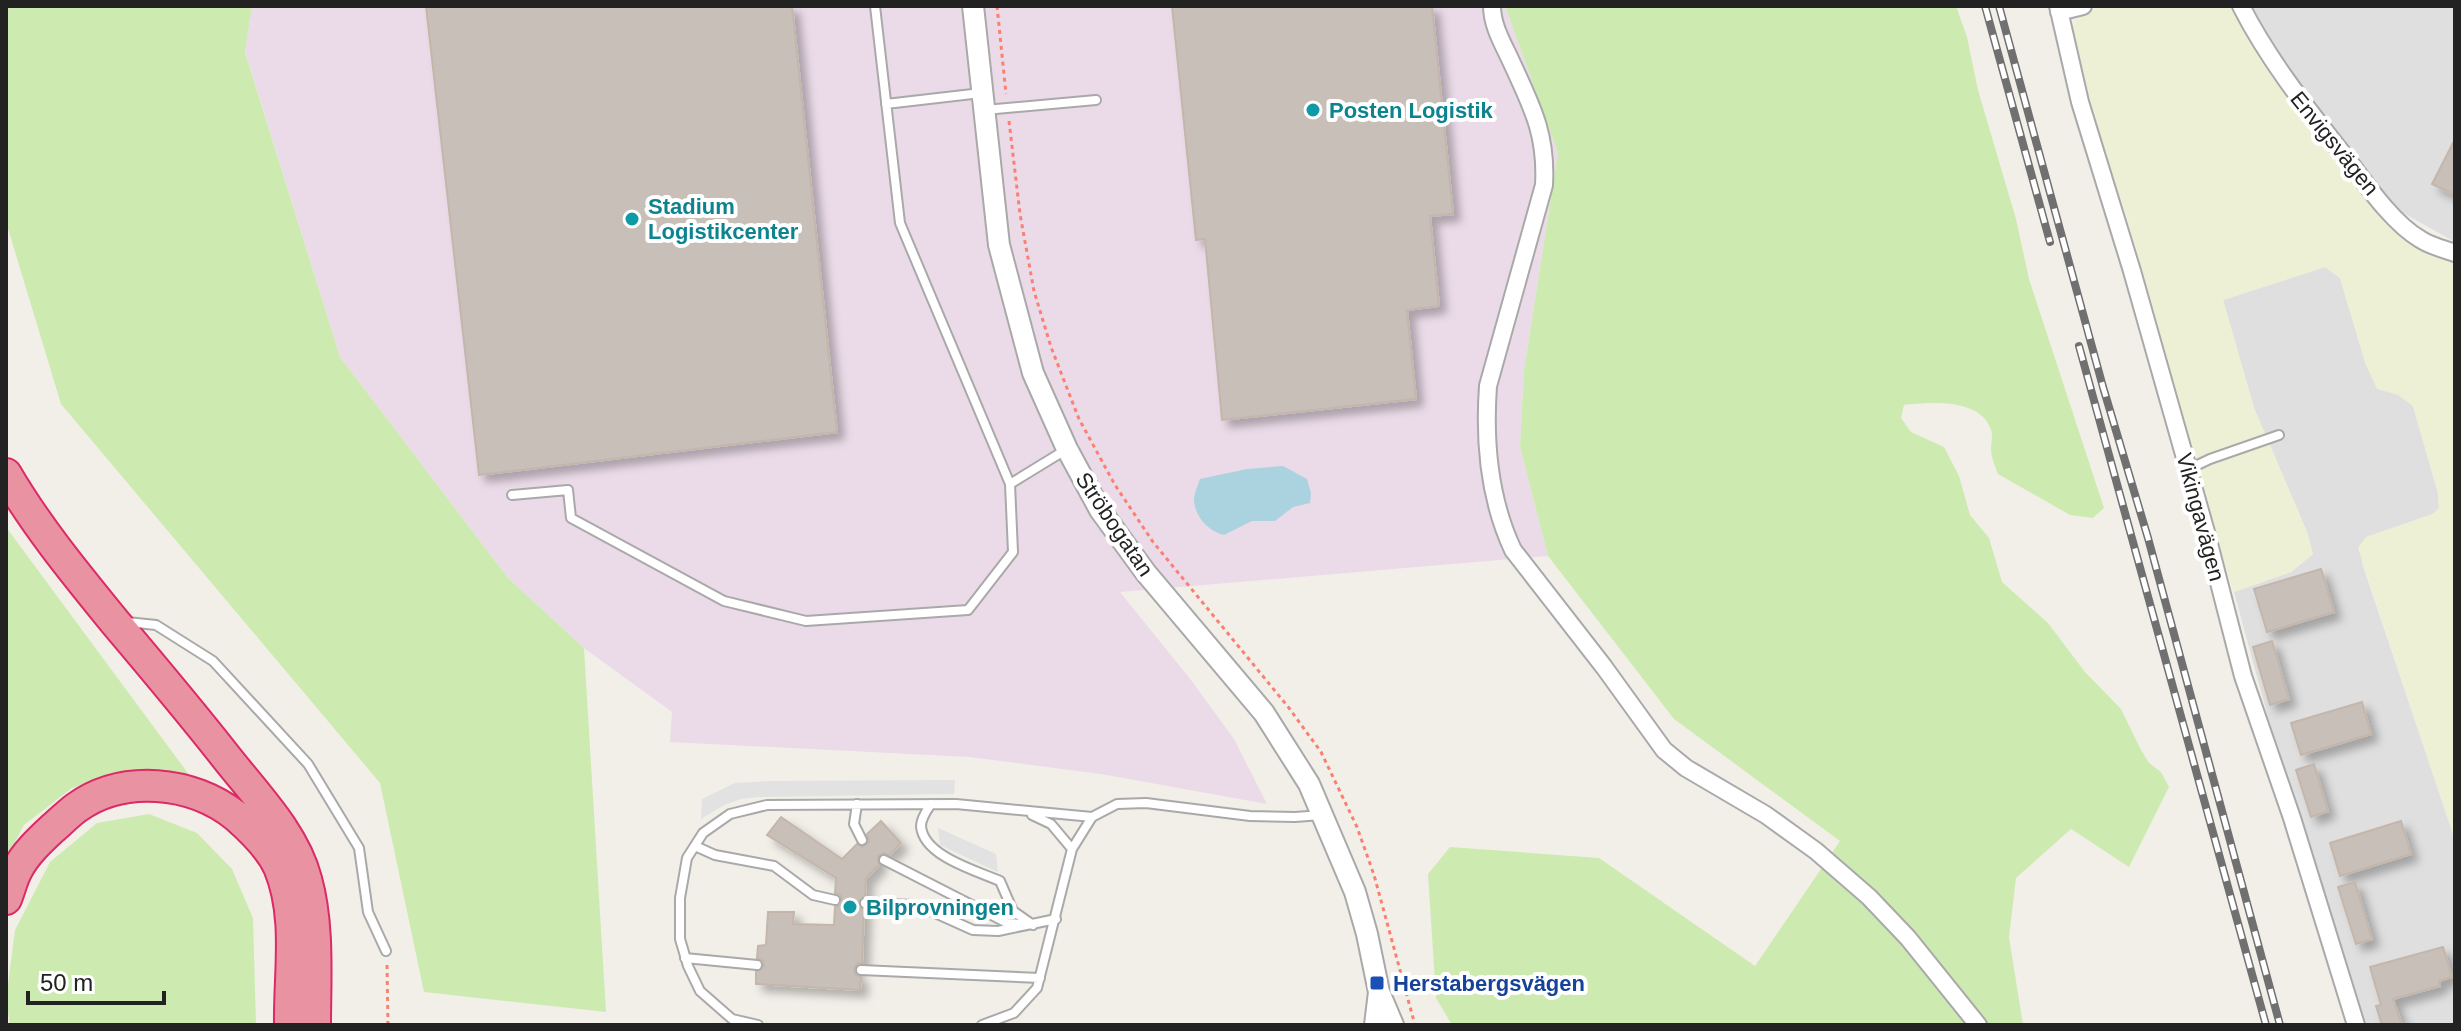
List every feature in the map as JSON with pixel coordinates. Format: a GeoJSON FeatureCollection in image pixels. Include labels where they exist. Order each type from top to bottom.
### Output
{"type":"FeatureCollection","features":[{"type":"Feature","properties":{"kind":"highway"},"geometry":{"type":"LineString","coordinates":[[6,474],[67,565],[231,763],[291,843],[306,878],[313,922],[315,1025]]}},
{"type":"Feature","properties":{"kind":"highway"},"geometry":{"type":"LineString","coordinates":[[6,899],[17,869],[40,839],[77,807],[102,795],[136,785],[180,788],[222,805],[255,832],[278,865],[290,905],[290,1025]]}},
{"type":"Feature","properties":{"kind":"street","name":"Ströbogatan"},"geometry":{"type":"LineString","coordinates":[[973,6],[1002,257],[1033,373],[1067,449],[1100,510],[1146,573],[1264,713],[1309,784],[1355,892],[1379,992],[1393,1025]]}},
{"type":"Feature","properties":{"kind":"street"},"geometry":{"type":"LineString","coordinates":[[1492,6],[1496,30],[1534,110],[1542,134],[1545,159],[1544,185],[1488,386],[1486,417],[1494,496],[1503,529],[1513,550],[1664,750],[1686,768],[1753,807],[1816,851],[1869,897],[1908,938],[1978,1025]]}},
{"type":"Feature","properties":{"kind":"street"},"geometry":{"type":"LineString","coordinates":[[2058,9],[2083,6]]}},
{"type":"Feature","properties":{"kind":"street","name":"Envigsvägen"},"geometry":{"type":"LineString","coordinates":[[2241,6],[2288,84],[2368,186],[2420,239],[2455,253]]}},
{"type":"Feature","properties":{"kind":"street","name":"Vikingavägen"},"geometry":{"type":"LineString","coordinates":[[2058,9],[2080,102],[2189,469],[2243,676],[2292,818],[2356,1025]]}},
{"type":"Feature","properties":{"kind":"street","name":"Ströbogatan"},"geometry":{"type":"LineString","coordinates":[[1375,1025],[1379,992]]}},
{"type":"Feature","properties":{"kind":"lane"},"geometry":{"type":"LineString","coordinates":[[512,495],[568,490],[571,518],[724,601],[806,621],[968,610],[1013,552],[1010,484],[900,223],[875,6]]}},
{"type":"Feature","properties":{"kind":"lane"},"geometry":{"type":"LineString","coordinates":[[886,104],[983,101],[1008,109],[1096,100]]}},
{"type":"Feature","properties":{"kind":"lane"},"geometry":{"type":"LineString","coordinates":[[2189,469],[2279,435]]}},
{"type":"Feature","properties":{"kind":"lane"},"geometry":{"type":"LineString","coordinates":[[1010,484],[1067,449]]}},
{"type":"Feature","properties":{"kind":"lane"},"geometry":{"type":"LineString","coordinates":[[114,620],[156,625],[213,661],[308,764],[359,848],[368,912],[386,951]]}},
{"type":"Feature","properties":{"kind":"lane"},"geometry":{"type":"LineString","coordinates":[[982,1025],[1014,1013],[1037,988],[1072,849],[1092,817],[1117,804],[1146,803],[1250,816],[1322,815]]}},
{"type":"Feature","properties":{"kind":"lane"},"geometry":{"type":"LineString","coordinates":[[857,804],[854,824],[862,840]]}},
{"type":"Feature","properties":{"kind":"lane"},"geometry":{"type":"LineString","coordinates":[[931,804],[921,826],[926,842],[938,854],[1000,881],[1013,911],[1033,925]]}},
{"type":"Feature","properties":{"kind":"lane"},"geometry":{"type":"LineString","coordinates":[[758,1025],[732,1019],[700,991],[680,939],[680,898],[687,858],[703,833],[730,814],[767,805],[956,804],[1092,817]]}},
{"type":"Feature","properties":{"kind":"lane"},"geometry":{"type":"LineString","coordinates":[[1024,812],[1051,824],[1072,849]]}},
{"type":"Feature","properties":{"kind":"lane"},"geometry":{"type":"LineString","coordinates":[[695,846],[715,855],[774,866],[813,895],[835,900]]}},
{"type":"Feature","properties":{"kind":"lane"},"geometry":{"type":"LineString","coordinates":[[884,860],[1007,923],[1033,925]]}},
{"type":"Feature","properties":{"kind":"lane"},"geometry":{"type":"LineString","coordinates":[[865,903],[912,905],[973,930],[998,931],[1056,919]]}},
{"type":"Feature","properties":{"kind":"lane"},"geometry":{"type":"LineString","coordinates":[[685,958],[757,965]]}},
{"type":"Feature","properties":{"kind":"lane"},"geometry":{"type":"LineString","coordinates":[[861,970],[1040,978]]}},
{"type":"Feature","properties":{"kind":"path"},"geometry":{"type":"LineString","coordinates":[[997,6],[1020,214],[1034,291],[1060,374],[1079,419],[1115,485],[1153,542],[1280,696],[1321,752],[1357,827],[1374,875],[1415,1025]]}},
{"type":"Feature","properties":{"kind":"path"},"geometry":{"type":"LineString","coordinates":[[386,951],[388,1025]]}},
{"type":"Feature","properties":{"kind":"shaded area"},"geometry":{"type":"Polygon","coordinates":[[[252,6],[1505,6],[1558,153],[1524,370],[1520,447],[1548,556],[1120,592],[1234,739],[1267,804],[1101,774],[969,757],[670,742],[672,712],[584,648],[508,578],[340,357],[245,51],[252,6]]]}},
{"type":"Feature","properties":{"kind":"shaded area"},"geometry":{"type":"Polygon","coordinates":[[[2247,6],[2455,6],[2455,242],[2396,209],[2303,90],[2247,6]]]}},
{"type":"Feature","properties":{"kind":"shaded area"},"geometry":{"type":"Polygon","coordinates":[[[2325,267],[2340,278],[2366,365],[2413,406],[2438,493],[2439,508],[2433,514],[2367,537],[2362,563],[2455,840],[2455,1025],[2359,1025],[2292,806],[2234,592],[2291,572],[2313,554],[2307,532],[2254,408],[2223,300],[2325,267]]]}},
{"type":"Feature","properties":{"kind":"shaded area"},"geometry":{"type":"Polygon","coordinates":[[[955,780],[954,794],[741,799],[701,819],[702,799],[735,783],[955,780]]]}},
{"type":"Feature","properties":{"kind":"shaded area"},"geometry":{"type":"Polygon","coordinates":[[[938,828],[996,854],[998,872],[940,845],[938,828]]]}},
{"type":"Feature","properties":{"kind":"green space"},"geometry":{"type":"Polygon","coordinates":[[[6,6],[252,6],[245,52],[340,357],[508,578],[584,648],[606,1012],[424,992],[380,783],[61,404],[6,222],[6,6]]]}},
{"type":"Feature","properties":{"kind":"green space"},"geometry":{"type":"Polygon","coordinates":[[[1505,6],[1956,6],[2016,219],[2029,279],[2104,508],[2093,518],[2070,515],[1998,474],[1991,449],[1991,430],[1977,412],[1966,407],[1940,403],[1904,405],[1901,418],[1911,432],[1944,447],[1959,476],[1970,515],[1989,538],[2002,582],[2048,623],[2085,672],[2121,709],[2149,763],[2161,772],[2169,787],[2129,867],[2071,829],[2016,878],[2009,937],[2023,1025],[1452,1025],[1436,998],[1428,874],[1450,847],[1599,858],[1755,966],[1840,841],[1674,719],[1548,556],[1520,447],[1524,370],[1558,153],[1505,6]]]}},
{"type":"Feature","properties":{"kind":"green space"},"geometry":{"type":"Polygon","coordinates":[[[2102,6],[2230,6],[2372,199],[2455,260],[2455,840],[2358,548],[2366,537],[2433,514],[2439,508],[2438,493],[2413,406],[2398,395],[2377,389],[2366,365],[2340,278],[2325,267],[2223,300],[2254,408],[2307,532],[2313,554],[2291,572],[2234,592],[2197,476],[2127,217],[2104,154],[2072,28],[2081,15],[2102,6]]]}},
{"type":"Feature","properties":{"kind":"green space"},"geometry":{"type":"Polygon","coordinates":[[[6,527],[190,776],[116,776],[72,788],[24,825],[6,859],[6,527]]]}},
{"type":"Feature","properties":{"kind":"green space"},"geometry":{"type":"Polygon","coordinates":[[[149,814],[197,833],[232,869],[253,918],[256,1025],[10,1025],[6,1000],[15,930],[50,862],[97,823],[149,814]]]}},
{"type":"Feature","properties":{"kind":"water"},"geometry":{"type":"Polygon","coordinates":[[[1283,466],[1307,479],[1310,503],[1293,507],[1275,521],[1252,521],[1224,535],[1203,522],[1194,500],[1200,479],[1247,469],[1283,466]]]}},
{"type":"Feature","properties":{"kind":"building","name":"Stadium Logistikcenter"},"geometry":{"type":"Polygon","coordinates":[[[426,6],[792,6],[837,432],[479,475],[426,6]]]}},
{"type":"Feature","properties":{"kind":"building","name":"Posten Logistik"},"geometry":{"type":"Polygon","coordinates":[[[1172,6],[1432,6],[1453,214],[1430,216],[1439,306],[1407,310],[1416,399],[1222,420],[1205,239],[1196,240],[1172,6]]]}},
{"type":"Feature","properties":{"kind":"building"},"geometry":{"type":"Polygon","coordinates":[[[2455,139],[2455,195],[2432,184],[2455,139]]]}},
{"type":"Feature","properties":{"kind":"building"},"geometry":{"type":"Polygon","coordinates":[[[2321,569],[2334,612],[2267,632],[2254,589],[2321,569]]]}},
{"type":"Feature","properties":{"kind":"building"},"geometry":{"type":"Polygon","coordinates":[[[2272,641],[2289,699],[2270,705],[2253,647],[2272,641]]]}},
{"type":"Feature","properties":{"kind":"building"},"geometry":{"type":"Polygon","coordinates":[[[2362,702],[2371,734],[2301,755],[2291,723],[2362,702]]]}},
{"type":"Feature","properties":{"kind":"building"},"geometry":{"type":"Polygon","coordinates":[[[2314,764],[2328,811],[2311,817],[2296,770],[2314,764]]]}},
{"type":"Feature","properties":{"kind":"building","name":"Bilprovningen"},"geometry":{"type":"Polygon","coordinates":[[[781,817],[842,859],[857,844],[862,847],[867,844],[867,834],[881,821],[901,843],[889,855],[883,853],[878,856],[879,865],[866,878],[865,896],[858,902],[864,910],[862,963],[854,969],[855,974],[861,977],[860,990],[756,984],[756,972],[764,966],[763,961],[757,958],[758,946],[766,945],[768,912],[794,912],[793,924],[834,925],[835,907],[842,901],[840,895],[835,893],[836,878],[767,835],[781,817]]]}},
{"type":"Feature","properties":{"kind":"building"},"geometry":{"type":"Polygon","coordinates":[[[2401,821],[2411,854],[2340,876],[2330,843],[2401,821]]]}},
{"type":"Feature","properties":{"kind":"building"},"geometry":{"type":"Polygon","coordinates":[[[2355,882],[2372,939],[2356,944],[2338,887],[2355,882]]]}},
{"type":"Feature","properties":{"kind":"building"},"geometry":{"type":"Polygon","coordinates":[[[2443,947],[2452,977],[2439,981],[2440,986],[2393,999],[2402,1025],[2382,1025],[2376,1006],[2381,1005],[2370,967],[2443,947]]]}},
{"type":"Feature","properties":{"kind":"railway"},"geometry":{"type":"LineString","coordinates":[[1985,6],[2050,242]]}},
{"type":"Feature","properties":{"kind":"railway"},"geometry":{"type":"LineString","coordinates":[[1999,6],[2280,1025]]}},
{"type":"Feature","properties":{"kind":"railway"},"geometry":{"type":"LineString","coordinates":[[2079,346],[2266,1025]]}},
{"type":"Feature","properties":{"kind":"place","name":"Posten Logistik"},"geometry":{"type":"Point","coordinates":[1313,110]}},
{"type":"Feature","properties":{"kind":"place","name":"Stadium Logistikcenter"},"geometry":{"type":"Point","coordinates":[632,219]}},
{"type":"Feature","properties":{"kind":"place","name":"Bilprovningen"},"geometry":{"type":"Point","coordinates":[850,907]}},
{"type":"Feature","properties":{"kind":"place","name":"Herstabergsvägen"},"geometry":{"type":"Point","coordinates":[1377,983]}}]}
